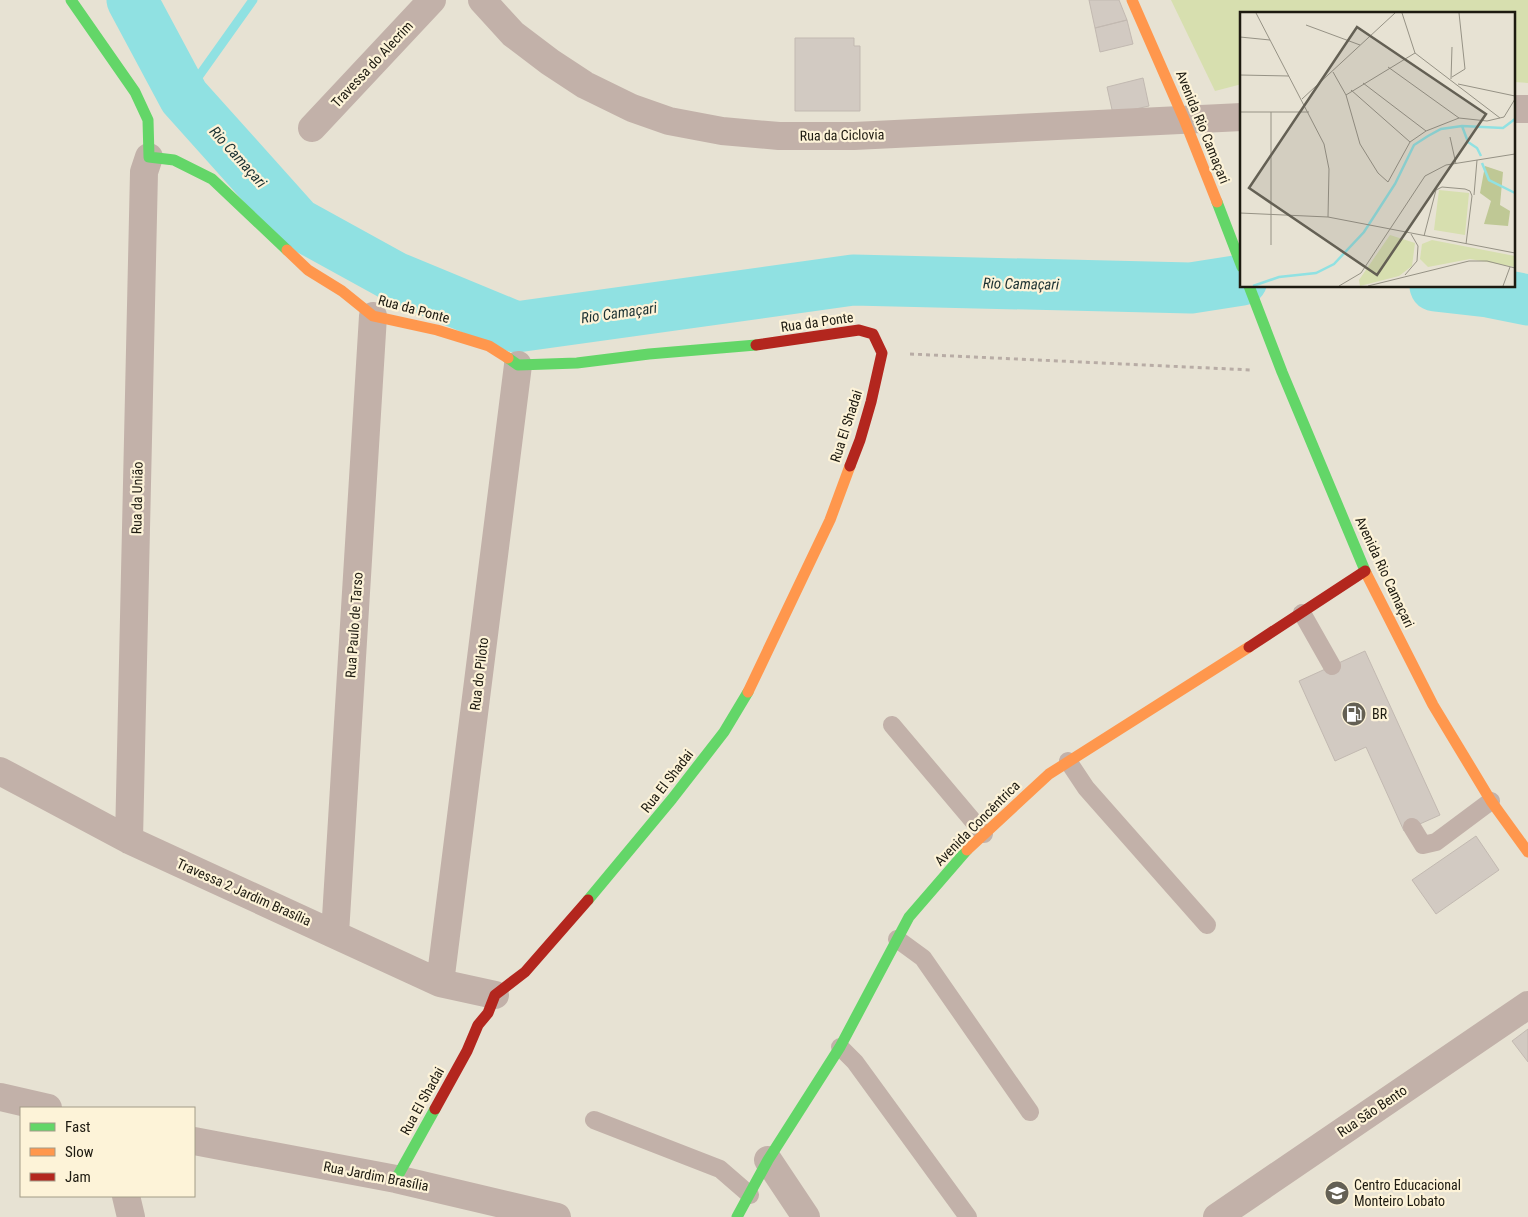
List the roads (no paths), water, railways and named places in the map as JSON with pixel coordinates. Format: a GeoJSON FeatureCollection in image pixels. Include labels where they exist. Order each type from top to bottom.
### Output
{"type":"FeatureCollection","features":[{"type":"Feature","properties":{"kind":"street"},"geometry":{"type":"LineString","coordinates":[[70,0],[134,92],[148,120],[149,157]]}},
{"type":"Feature","properties":{"kind":"street","name":"Travessa do Alecrim"},"geometry":{"type":"LineString","coordinates":[[312,128],[432,0]]}},
{"type":"Feature","properties":{"kind":"street","name":"Rua da Ciclovia"},"geometry":{"type":"LineString","coordinates":[[482,0],[513,34],[550,62],[586,85],[632,108],[670,121],[722,131],[779,136],[854,136],[1240,117]]}},
{"type":"Feature","properties":{"kind":"street","name":"Avenida Rio Camaçari"},"geometry":{"type":"LineString","coordinates":[[1132,0],[1184,119],[1240,262]]}},
{"type":"Feature","properties":{"kind":"street","name":"Rua da Ponte"},"geometry":{"type":"LineString","coordinates":[[149,157],[174,160],[212,180],[308,270],[342,291],[373,316],[437,330],[489,346],[518,366],[577,363],[649,354],[744,347],[859,330],[873,334],[882,353]]}},
{"type":"Feature","properties":{"kind":"street","name":"Rua da União"},"geometry":{"type":"LineString","coordinates":[[129,840],[144,172],[149,157]]}},
{"type":"Feature","properties":{"kind":"street","name":"Avenida Rio Camaçari"},"geometry":{"type":"LineString","coordinates":[[1250,288],[1279,366],[1366,570],[1433,705],[1491,802],[1528,852]]}},
{"type":"Feature","properties":{"kind":"street","name":"Rua Paulo de Tarso"},"geometry":{"type":"LineString","coordinates":[[335,934],[373,316]]}},
{"type":"Feature","properties":{"kind":"street","name":"Rua El Shadai"},"geometry":{"type":"LineString","coordinates":[[396,1179],[467,1051],[478,1025],[488,1013],[495,994],[525,972],[597,890],[724,732],[749,690],[830,520],[866,420],[882,353]]}},
{"type":"Feature","properties":{"kind":"street","name":"Rua do Piloto"},"geometry":{"type":"LineString","coordinates":[[440,983],[518,366]]}},
{"type":"Feature","properties":{"kind":"street","name":"Avenida Concêntrica"},"geometry":{"type":"LineString","coordinates":[[736,1217],[768,1160],[840,1047],[909,917],[971,846],[1049,774],[1302,613],[1366,570]]}},
{"type":"Feature","properties":{"kind":"street","name":"Travessa 2 Jardim Brasília"},"geometry":{"type":"LineString","coordinates":[[0,771],[129,840],[440,983],[495,994]]}},
{"type":"Feature","properties":{"kind":"street","name":"Rua São Bento"},"geometry":{"type":"LineString","coordinates":[[1217,1217],[1528,1005]]}},
{"type":"Feature","properties":{"kind":"street"},"geometry":{"type":"LineString","coordinates":[[0,1097],[44,1107]]}},
{"type":"Feature","properties":{"kind":"street","name":"Rua Jardim Brasília"},"geometry":{"type":"LineString","coordinates":[[195,1141],[396,1179],[557,1217]]}},
{"type":"Feature","properties":{"kind":"street"},"geometry":{"type":"LineString","coordinates":[[768,1160],[806,1217]]}},
{"type":"Feature","properties":{"kind":"street"},"geometry":{"type":"LineString","coordinates":[[126,1197],[132,1217]]}},
{"type":"Feature","properties":{"kind":"lane"},"geometry":{"type":"LineString","coordinates":[[1302,613],[1332,666]]}},
{"type":"Feature","properties":{"kind":"lane"},"geometry":{"type":"LineString","coordinates":[[892,725],[984,834]]}},
{"type":"Feature","properties":{"kind":"lane"},"geometry":{"type":"LineString","coordinates":[[1068,762],[1086,788],[1207,925]]}},
{"type":"Feature","properties":{"kind":"lane"},"geometry":{"type":"LineString","coordinates":[[1412,827],[1423,846],[1436,842],[1491,802]]}},
{"type":"Feature","properties":{"kind":"lane"},"geometry":{"type":"LineString","coordinates":[[897,939],[923,958],[1030,1112]]}},
{"type":"Feature","properties":{"kind":"lane"},"geometry":{"type":"LineString","coordinates":[[840,1047],[855,1062],[968,1217]]}},
{"type":"Feature","properties":{"kind":"lane"},"geometry":{"type":"LineString","coordinates":[[594,1120],[720,1169],[750,1195]]}},
{"type":"Feature","properties":{"kind":"waterway","name":"Rio Camaçari"},"geometry":{"type":"LineString","coordinates":[[132,0],[184,97],[297,223],[395,277],[516,327],[853,280],[1191,288],[1240,280]]}},
{"type":"Feature","properties":{"kind":"waterway"},"geometry":{"type":"LineString","coordinates":[[184,97],[253,0]]}},
{"type":"Feature","properties":{"kind":"waterway","name":"Rio Camaçari"},"geometry":{"type":"LineString","coordinates":[[1453,288],[1488,292],[1528,300]]}},
{"type":"Feature","properties":{"kind":"place","name":"BR"},"geometry":{"type":"Point","coordinates":[1354,714]}},
{"type":"Feature","properties":{"kind":"place","name":"Centro Educacional Monteiro Lobato"},"geometry":{"type":"Point","coordinates":[1337,1193]}}]}
